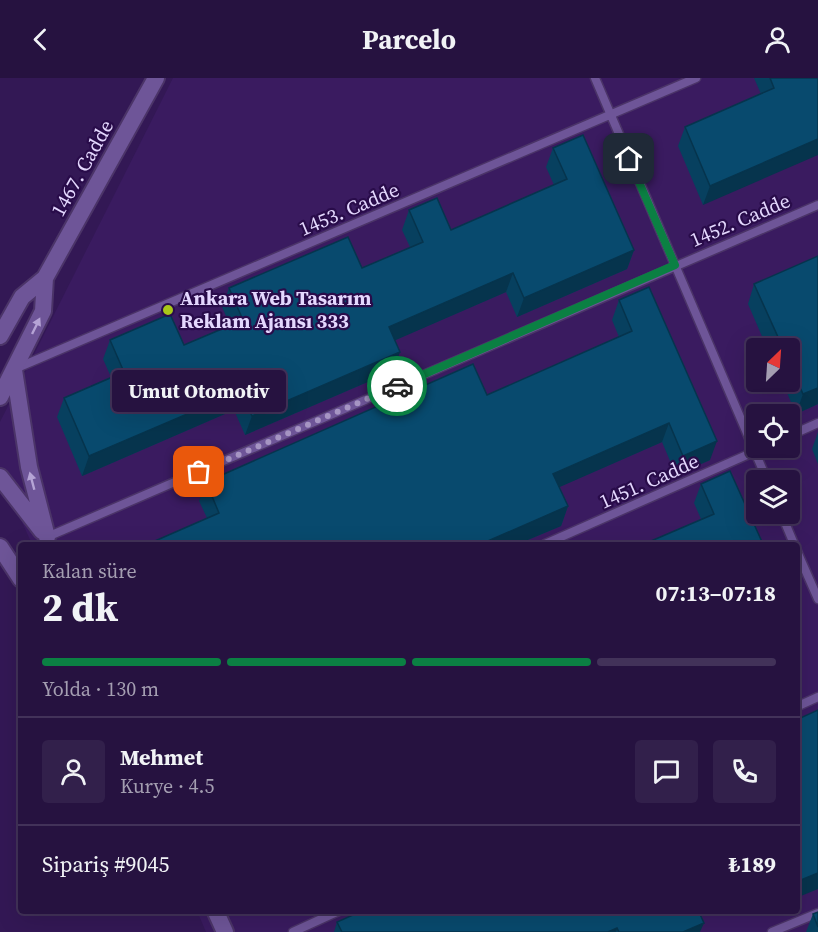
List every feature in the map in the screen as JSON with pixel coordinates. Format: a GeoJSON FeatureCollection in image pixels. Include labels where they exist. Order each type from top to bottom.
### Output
{"type":"FeatureCollection","features":[{"type":"Feature","properties":{"kind":"street","name":"1467. Cadde"},"geometry":{"type":"LineString","coordinates":[[0,336],[6,317],[22,297],[45,278],[156,78]]}},
{"type":"Feature","properties":{"kind":"street","name":"1467. Cadde"},"geometry":{"type":"LineString","coordinates":[[0,398],[43,311],[45,278]]}},
{"type":"Feature","properties":{"kind":"street"},"geometry":{"type":"LineString","coordinates":[[14,370],[23,440],[49,541]]}},
{"type":"Feature","properties":{"kind":"street"},"geometry":{"type":"LineString","coordinates":[[0,477],[49,541]]}},
{"type":"Feature","properties":{"kind":"street"},"geometry":{"type":"LineString","coordinates":[[0,547],[18,574]]}},
{"type":"Feature","properties":{"kind":"street"},"geometry":{"type":"LineString","coordinates":[[217,914],[225,932]]}},
{"type":"Feature","properties":{"kind":"lane"},"geometry":{"type":"LineString","coordinates":[[595,78],[746,431]]}},
{"type":"Feature","properties":{"kind":"lane","name":"1453. Cadde"},"geometry":{"type":"LineString","coordinates":[[14,370],[696,78]]}},
{"type":"Feature","properties":{"kind":"lane","name":"1452. Cadde"},"geometry":{"type":"LineString","coordinates":[[49,541],[675,265],[818,205]]}},
{"type":"Feature","properties":{"kind":"lane"},"geometry":{"type":"LineString","coordinates":[[800,431],[818,423]]}},
{"type":"Feature","properties":{"kind":"lane","name":"1451. Cadde"},"geometry":{"type":"LineString","coordinates":[[550,542],[746,456]]}},
{"type":"Feature","properties":{"kind":"lane"},"geometry":{"type":"LineString","coordinates":[[786,524],[793,542]]}},
{"type":"Feature","properties":{"kind":"lane"},"geometry":{"type":"LineString","coordinates":[[800,558],[818,599]]}},
{"type":"Feature","properties":{"kind":"lane"},"geometry":{"type":"LineString","coordinates":[[800,704],[818,697]]}},
{"type":"Feature","properties":{"kind":"lane"},"geometry":{"type":"LineString","coordinates":[[772,932],[818,913]]}},
{"type":"Feature","properties":{"kind":"lane"},"geometry":{"type":"LineString","coordinates":[[293,932],[332,914]]}},
{"type":"Feature","properties":{"kind":"shaded area"},"geometry":{"type":"Polygon","coordinates":[[[173,78],[818,78],[818,932],[206,932],[198,914],[800,914],[800,542],[31,542],[0,474],[0,422],[173,78]]]}},
{"type":"Feature","properties":{"kind":"building"},"geometry":{"type":"Polygon","coordinates":[[[770,78],[818,78],[818,139],[710,186],[685,127],[774,88],[770,78]]]}},
{"type":"Feature","properties":{"kind":"building"},"geometry":{"type":"Polygon","coordinates":[[[583,135],[634,250],[524,298],[513,273],[389,327],[400,352],[252,416],[241,391],[89,456],[64,398],[124,372],[110,340],[170,314],[184,345],[243,320],[229,288],[348,237],[362,268],[423,242],[409,210],[437,198],[451,230],[567,179],[553,148],[583,135]]]}},
{"type":"Feature","properties":{"kind":"building"},"geometry":{"type":"Polygon","coordinates":[[[818,256],[818,388],[803,394],[800,387],[800,338],[778,338],[754,284],[818,256]]]}},
{"type":"Feature","properties":{"kind":"building"},"geometry":{"type":"Polygon","coordinates":[[[649,287],[717,441],[683,456],[669,423],[553,474],[568,506],[486,542],[153,542],[219,513],[206,482],[473,364],[487,395],[632,331],[619,300],[649,287]]]}},
{"type":"Feature","properties":{"kind":"building"},"geometry":{"type":"Polygon","coordinates":[[[730,471],[746,506],[746,524],[754,524],[762,542],[649,542],[714,514],[701,484],[730,471]]]}},
{"type":"Feature","properties":{"kind":"building"},"geometry":{"type":"Polygon","coordinates":[[[818,710],[818,873],[800,880],[800,718],[818,710]]]}},
{"type":"Feature","properties":{"kind":"building"},"geometry":{"type":"Polygon","coordinates":[[[818,912],[818,927],[813,914],[818,912]]]}},
{"type":"Feature","properties":{"kind":"building"},"geometry":{"type":"Polygon","coordinates":[[[355,914],[700,914],[704,923],[683,932],[619,932],[617,928],[608,932],[342,932],[337,922],[355,914]]]}},
{"type":"Feature","properties":{"kind":"way so far"},"geometry":{"type":"LineString","coordinates":[[199,472],[397,386]]}},
{"type":"Feature","properties":{"kind":"place","name":"Ankara Web Tasarım Reklam Ajansı 333"},"geometry":{"type":"Point","coordinates":[168,310]}},
{"type":"Feature","properties":{"kind":"place","name":"Umut Otomotiv"},"geometry":{"type":"Point","coordinates":[199,472]}},
{"type":"Feature","properties":{"kind":"route"},"geometry":{"type":"LineString","coordinates":[[397,386],[675,265],[629,159]]}}]}
